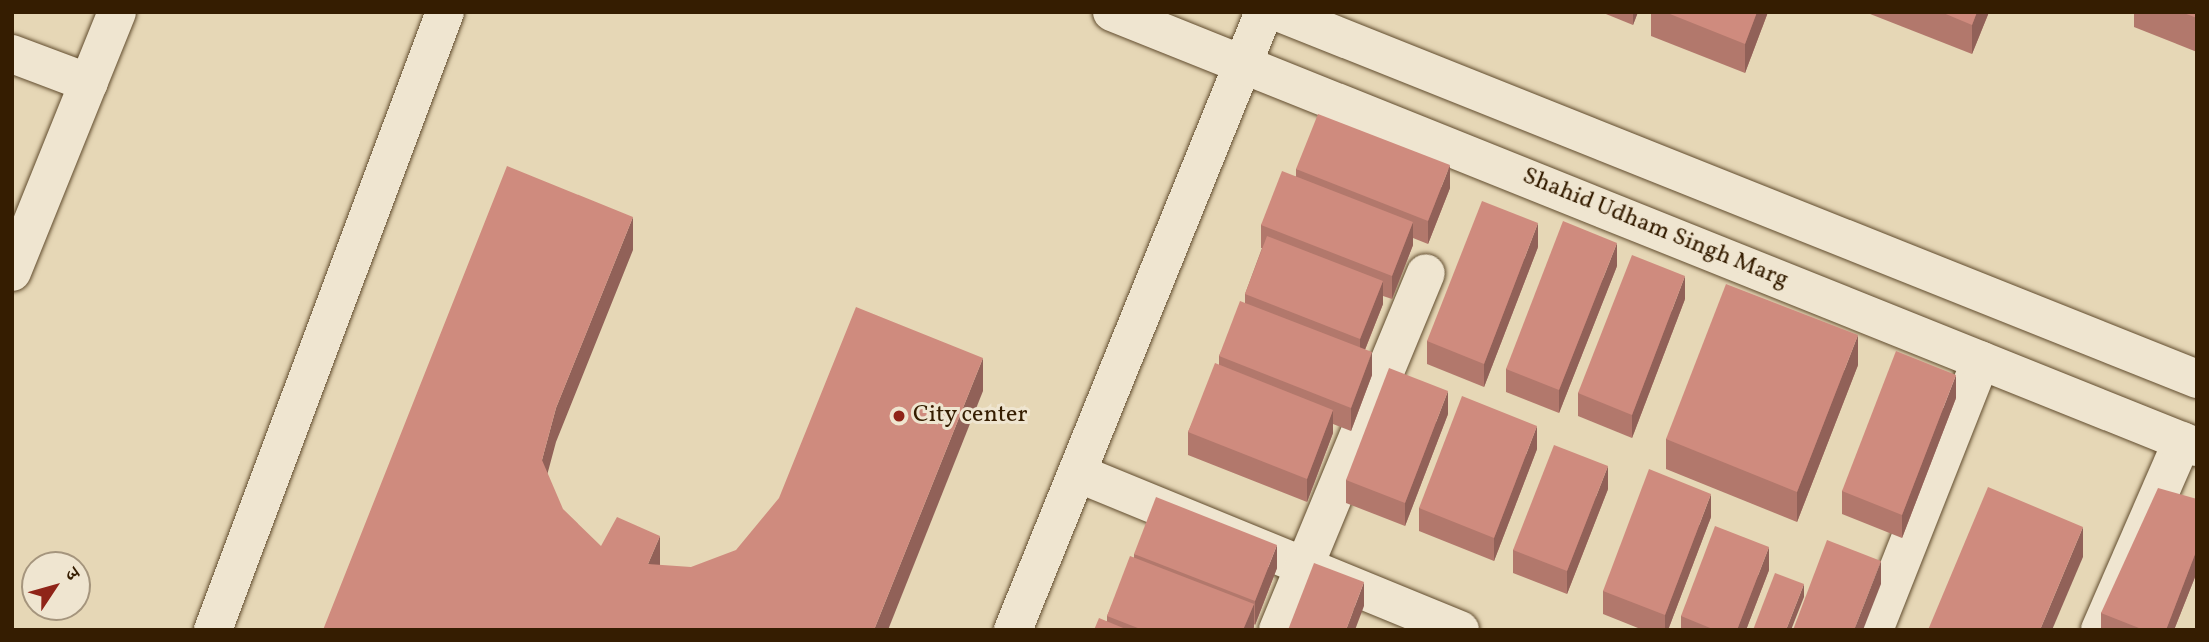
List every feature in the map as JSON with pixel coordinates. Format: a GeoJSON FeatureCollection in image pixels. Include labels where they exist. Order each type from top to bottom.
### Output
{"type":"FeatureCollection","features":[{"type":"Feature","properties":{"kind":"street"},"geometry":{"type":"LineString","coordinates":[[12,272],[117,12]]}},
{"type":"Feature","properties":{"kind":"street"},"geometry":{"type":"LineString","coordinates":[[213,630],[445,12]]}},
{"type":"Feature","properties":{"kind":"street","name":"Shahid Udham Singh Marg"},"geometry":{"type":"LineString","coordinates":[[1112,12],[2189,444]]}},
{"type":"Feature","properties":{"kind":"street"},"geometry":{"type":"LineString","coordinates":[[1013,630],[1264,12]]}},
{"type":"Feature","properties":{"kind":"street"},"geometry":{"type":"LineString","coordinates":[[1278,12],[2197,379]]}},
{"type":"Feature","properties":{"kind":"street"},"geometry":{"type":"LineString","coordinates":[[12,54],[89,83]]}},
{"type":"Feature","properties":{"kind":"street"},"geometry":{"type":"LineString","coordinates":[[1278,630],[1426,273]]}},
{"type":"Feature","properties":{"kind":"street"},"geometry":{"type":"LineString","coordinates":[[1874,630],[1981,360]]}},
{"type":"Feature","properties":{"kind":"street"},"geometry":{"type":"LineString","coordinates":[[2100,630],[2189,444]]}},
{"type":"Feature","properties":{"kind":"street"},"geometry":{"type":"LineString","coordinates":[[1077,474],[1460,630]]}},
{"type":"Feature","properties":{"kind":"building"},"geometry":{"type":"Polygon","coordinates":[[[1665,12],[1757,12],[1745,44],[1665,12]]]}},
{"type":"Feature","properties":{"kind":"building"},"geometry":{"type":"Polygon","coordinates":[[[1941,12],[1977,12],[1972,25],[1941,12]]]}},
{"type":"Feature","properties":{"kind":"building"},"geometry":{"type":"Polygon","coordinates":[[[2181,12],[2197,12],[2197,18],[2181,12]]]}},
{"type":"Feature","properties":{"kind":"building"},"geometry":{"type":"Polygon","coordinates":[[[1318,114],[1450,165],[1428,221],[1296,169],[1318,114]]]}},
{"type":"Feature","properties":{"kind":"building","name":"City center"},"geometry":{"type":"Polygon","coordinates":[[[507,166],[633,217],[556,408],[542,460],[563,509],[601,546],[617,517],[660,536],[648,564],[691,567],[736,550],[779,498],[856,307],[983,358],[874,630],[323,630],[507,166]]]}},
{"type":"Feature","properties":{"kind":"building"},"geometry":{"type":"Polygon","coordinates":[[[1282,171],[1413,222],[1392,276],[1261,225],[1282,171]]]}},
{"type":"Feature","properties":{"kind":"building"},"geometry":{"type":"Polygon","coordinates":[[[1482,201],[1538,223],[1484,364],[1427,341],[1482,201]]]}},
{"type":"Feature","properties":{"kind":"building"},"geometry":{"type":"Polygon","coordinates":[[[1563,221],[1617,243],[1559,390],[1506,369],[1563,221]]]}},
{"type":"Feature","properties":{"kind":"building"},"geometry":{"type":"Polygon","coordinates":[[[1267,236],[1383,281],[1360,339],[1245,294],[1267,236]]]}},
{"type":"Feature","properties":{"kind":"building"},"geometry":{"type":"Polygon","coordinates":[[[1632,255],[1685,276],[1632,415],[1578,393],[1632,255]]]}},
{"type":"Feature","properties":{"kind":"building"},"geometry":{"type":"Polygon","coordinates":[[[1726,284],[1858,335],[1797,492],[1666,439],[1726,284]]]}},
{"type":"Feature","properties":{"kind":"building"},"geometry":{"type":"Polygon","coordinates":[[[1240,301],[1372,352],[1351,408],[1219,356],[1240,301]]]}},
{"type":"Feature","properties":{"kind":"building"},"geometry":{"type":"Polygon","coordinates":[[[1896,351],[1956,375],[1902,515],[1842,491],[1896,351]]]}},
{"type":"Feature","properties":{"kind":"building"},"geometry":{"type":"Polygon","coordinates":[[[1215,363],[1333,410],[1307,479],[1188,432],[1215,363]]]}},
{"type":"Feature","properties":{"kind":"building"},"geometry":{"type":"Polygon","coordinates":[[[1389,368],[1448,391],[1405,503],[1346,480],[1389,368]]]}},
{"type":"Feature","properties":{"kind":"building"},"geometry":{"type":"Polygon","coordinates":[[[1462,396],[1537,426],[1494,538],[1419,508],[1462,396]]]}},
{"type":"Feature","properties":{"kind":"building"},"geometry":{"type":"Polygon","coordinates":[[[1554,445],[1608,466],[1567,571],[1513,550],[1554,445]]]}},
{"type":"Feature","properties":{"kind":"building"},"geometry":{"type":"Polygon","coordinates":[[[1649,469],[1711,494],[1665,615],[1603,591],[1649,469]]]}},
{"type":"Feature","properties":{"kind":"building"},"geometry":{"type":"Polygon","coordinates":[[[1988,487],[2083,527],[2040,630],[1928,630],[1988,487]]]}},
{"type":"Feature","properties":{"kind":"building"},"geometry":{"type":"Polygon","coordinates":[[[2158,488],[2197,499],[2197,549],[2166,630],[2144,630],[2101,613],[2158,488]]]}},
{"type":"Feature","properties":{"kind":"building"},"geometry":{"type":"Polygon","coordinates":[[[1156,497],[1277,545],[1255,601],[1134,554],[1156,497]]]}},
{"type":"Feature","properties":{"kind":"building"},"geometry":{"type":"Polygon","coordinates":[[[1715,526],[1769,547],[1737,630],[1715,630],[1681,616],[1715,526]]]}},
{"type":"Feature","properties":{"kind":"building"},"geometry":{"type":"Polygon","coordinates":[[[1827,540],[1881,561],[1854,630],[1793,630],[1827,540]]]}},
{"type":"Feature","properties":{"kind":"building"},"geometry":{"type":"Polygon","coordinates":[[[1130,556],[1254,604],[1243,630],[1143,630],[1107,616],[1130,556]]]}},
{"type":"Feature","properties":{"kind":"building"},"geometry":{"type":"Polygon","coordinates":[[[1314,563],[1364,582],[1346,630],[1288,630],[1314,563]]]}},
{"type":"Feature","properties":{"kind":"building"},"geometry":{"type":"Polygon","coordinates":[[[1775,573],[1804,584],[1786,630],[1753,630],[1775,573]]]}},
{"type":"Feature","properties":{"kind":"building"},"geometry":{"type":"Polygon","coordinates":[[[1099,618],[1128,630],[1094,630],[1099,618]]]}},
{"type":"Feature","properties":{"kind":"place","name":"City center"},"geometry":{"type":"Point","coordinates":[899,416]}}]}
